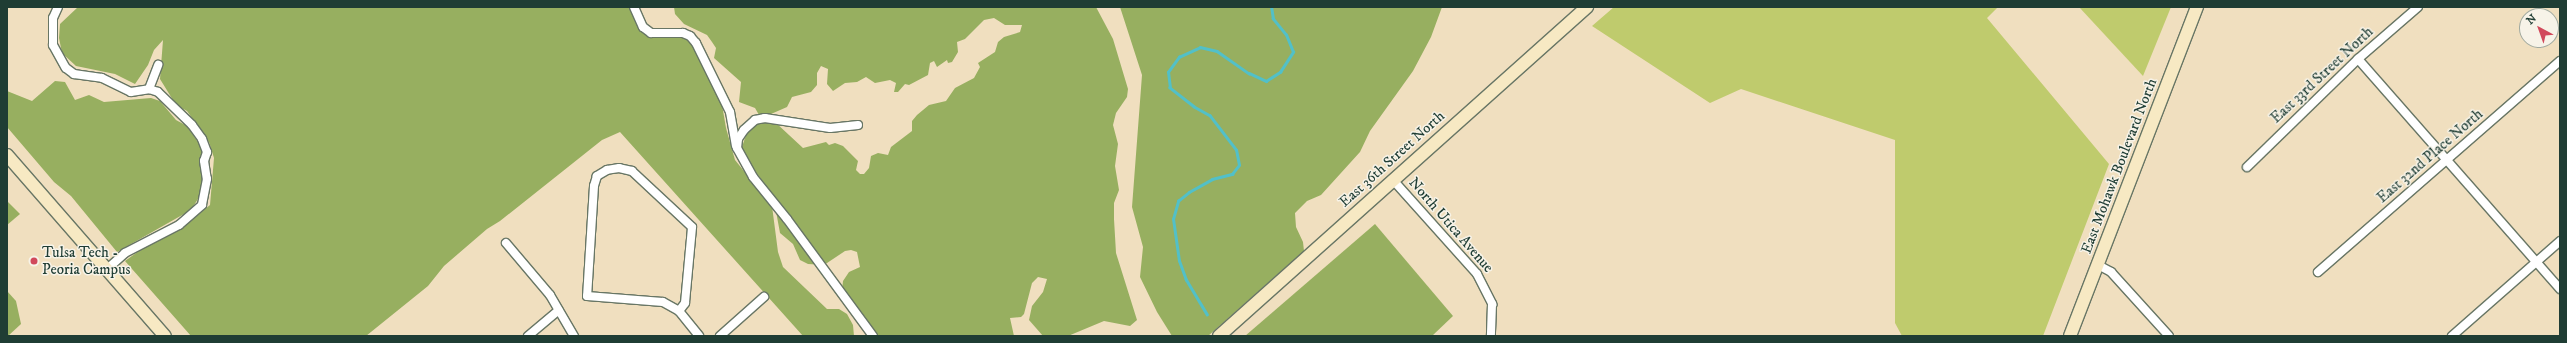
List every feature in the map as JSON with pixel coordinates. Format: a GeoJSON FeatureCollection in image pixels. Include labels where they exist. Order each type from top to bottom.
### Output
{"type":"FeatureCollection","features":[{"type":"Feature","properties":{"kind":"main road","name":"East 36th Street North"},"geometry":{"type":"LineString","coordinates":[[1219,336],[1587,7]]}},
{"type":"Feature","properties":{"kind":"main road","name":"East Mohawk Boulevard North"},"geometry":{"type":"LineString","coordinates":[[2070,336],[2197,7]]}},
{"type":"Feature","properties":{"kind":"main road"},"geometry":{"type":"LineString","coordinates":[[7,155],[165,336]]}},
{"type":"Feature","properties":{"kind":"street"},"geometry":{"type":"LineString","coordinates":[[58,7],[53,18],[53,45],[66,68],[74,74],[102,78],[131,92],[150,89],[158,92],[192,125],[206,146],[207,179],[202,205],[180,225],[125,253],[107,269]]}},
{"type":"Feature","properties":{"kind":"street"},"geometry":{"type":"LineString","coordinates":[[634,7],[643,27],[651,33],[683,33],[690,36],[696,43],[730,112],[737,148],[753,177],[788,219],[873,336]]}},
{"type":"Feature","properties":{"kind":"street","name":"East 33rd Street North"},"geometry":{"type":"LineString","coordinates":[[2247,166],[2358,58],[2418,7]]}},
{"type":"Feature","properties":{"kind":"street"},"geometry":{"type":"LineString","coordinates":[[2358,58],[2560,289]]}},
{"type":"Feature","properties":{"kind":"street","name":"East 32nd Place North"},"geometry":{"type":"LineString","coordinates":[[2318,272],[2560,61]]}},
{"type":"Feature","properties":{"kind":"street"},"geometry":{"type":"LineString","coordinates":[[150,89],[158,66]]}},
{"type":"Feature","properties":{"kind":"street"},"geometry":{"type":"LineString","coordinates":[[737,148],[738,139],[744,130],[755,120],[765,118],[830,128],[858,125]]}},
{"type":"Feature","properties":{"kind":"street"},"geometry":{"type":"LineString","coordinates":[[679,311],[685,302],[687,291],[692,227],[632,171],[619,168],[607,170],[598,176],[594,186],[587,296],[663,302],[679,311],[699,336]]}},
{"type":"Feature","properties":{"kind":"street","name":"North Utica Avenue"},"geometry":{"type":"LineString","coordinates":[[1393,180],[1477,274],[1492,304],[1491,336]]}},
{"type":"Feature","properties":{"kind":"street"},"geometry":{"type":"LineString","coordinates":[[2452,336],[2560,241]]}},
{"type":"Feature","properties":{"kind":"street"},"geometry":{"type":"LineString","coordinates":[[506,243],[550,295],[574,336]]}},
{"type":"Feature","properties":{"kind":"street"},"geometry":{"type":"LineString","coordinates":[[2098,264],[2111,272],[2168,336]]}},
{"type":"Feature","properties":{"kind":"street"},"geometry":{"type":"LineString","coordinates":[[720,336],[764,297]]}},
{"type":"Feature","properties":{"kind":"street"},"geometry":{"type":"LineString","coordinates":[[528,336],[558,310]]}},
{"type":"Feature","properties":{"kind":"green space"},"geometry":{"type":"Polygon","coordinates":[[[78,7],[632,7],[645,33],[653,38],[690,37],[720,93],[726,128],[735,160],[772,206],[778,252],[783,267],[827,309],[839,309],[847,314],[853,325],[854,336],[803,336],[620,132],[602,140],[500,221],[487,229],[444,266],[428,286],[366,336],[191,336],[125,261],[143,248],[186,225],[210,205],[214,158],[209,142],[187,111],[176,105],[160,79],[163,40],[154,50],[148,65],[135,84],[115,74],[76,66],[62,53],[59,38],[60,24],[78,7]]]}},
{"type":"Feature","properties":{"kind":"green space"},"geometry":{"type":"Polygon","coordinates":[[[674,7],[1096,7],[1113,39],[1128,89],[1127,97],[1116,113],[1113,125],[1118,144],[1115,166],[1119,190],[1114,203],[1114,219],[1116,253],[1137,320],[1130,326],[1104,321],[1068,336],[1043,336],[1029,320],[1032,306],[1043,292],[1047,279],[1038,277],[1032,283],[1024,314],[1021,317],[1010,318],[1014,336],[878,336],[842,290],[843,281],[849,272],[860,267],[857,252],[851,250],[845,251],[824,265],[808,264],[800,260],[793,244],[780,233],[773,195],[743,155],[742,147],[747,132],[760,121],[775,122],[803,148],[826,142],[829,145],[835,143],[843,146],[858,161],[856,170],[860,174],[864,174],[869,168],[871,156],[878,153],[888,155],[891,147],[912,131],[912,121],[917,115],[929,105],[946,101],[955,88],[974,78],[980,67],[978,63],[995,52],[998,42],[1004,37],[1020,32],[1022,25],[1005,25],[994,18],[984,20],[965,39],[957,42],[958,52],[952,62],[948,63],[947,60],[937,67],[934,61],[930,63],[928,75],[909,85],[905,84],[898,92],[894,92],[896,83],[890,80],[875,83],[866,77],[857,82],[845,83],[833,91],[827,84],[828,69],[821,66],[817,73],[817,85],[811,92],[792,97],[787,107],[771,114],[759,115],[755,108],[739,102],[741,82],[714,58],[716,48],[707,35],[684,24],[675,14],[674,7]]]}},
{"type":"Feature","properties":{"kind":"green space"},"geometry":{"type":"Polygon","coordinates":[[[1120,7],[1442,7],[1431,37],[1413,71],[1370,131],[1360,152],[1321,195],[1307,201],[1295,213],[1296,227],[1303,242],[1304,251],[1208,336],[1172,336],[1157,312],[1140,277],[1143,247],[1132,207],[1142,75],[1120,7]]]}},
{"type":"Feature","properties":{"kind":"green space"},"geometry":{"type":"Polygon","coordinates":[[[1614,7],[1998,7],[1987,18],[2109,164],[2043,336],[1902,336],[1895,323],[1895,140],[1741,89],[1710,103],[1592,26],[1614,7]]]}},
{"type":"Feature","properties":{"kind":"green space"},"geometry":{"type":"Polygon","coordinates":[[[2079,7],[2171,7],[2143,76],[2079,7]]]}},
{"type":"Feature","properties":{"kind":"green space"},"geometry":{"type":"Polygon","coordinates":[[[55,81],[65,82],[75,100],[89,95],[104,102],[151,98],[160,101],[176,120],[187,126],[204,151],[200,156],[205,178],[201,194],[191,210],[117,252],[71,196],[54,182],[7,127],[7,91],[32,101],[55,81]]]}},
{"type":"Feature","properties":{"kind":"green space"},"geometry":{"type":"Polygon","coordinates":[[[7,201],[20,214],[7,225],[7,201]]]}},
{"type":"Feature","properties":{"kind":"green space"},"geometry":{"type":"Polygon","coordinates":[[[1375,224],[1453,316],[1432,336],[1245,336],[1375,224]]]}},
{"type":"Feature","properties":{"kind":"green space"},"geometry":{"type":"Polygon","coordinates":[[[7,291],[16,301],[21,324],[8,336],[7,291]]]}},
{"type":"Feature","properties":{"kind":"waterway"},"geometry":{"type":"LineString","coordinates":[[1207,315],[1186,280],[1179,261],[1173,219],[1178,201],[1189,192],[1212,179],[1232,174],[1239,165],[1236,150],[1210,116],[1194,107],[1170,88],[1168,72],[1179,57],[1200,47],[1217,51],[1249,73],[1266,81],[1280,72],[1293,52],[1286,35],[1273,19],[1271,7]]}},
{"type":"Feature","properties":{"kind":"place","name":"Tulsa Tech - Peoria Campus"},"geometry":{"type":"Point","coordinates":[34,261]}}]}
